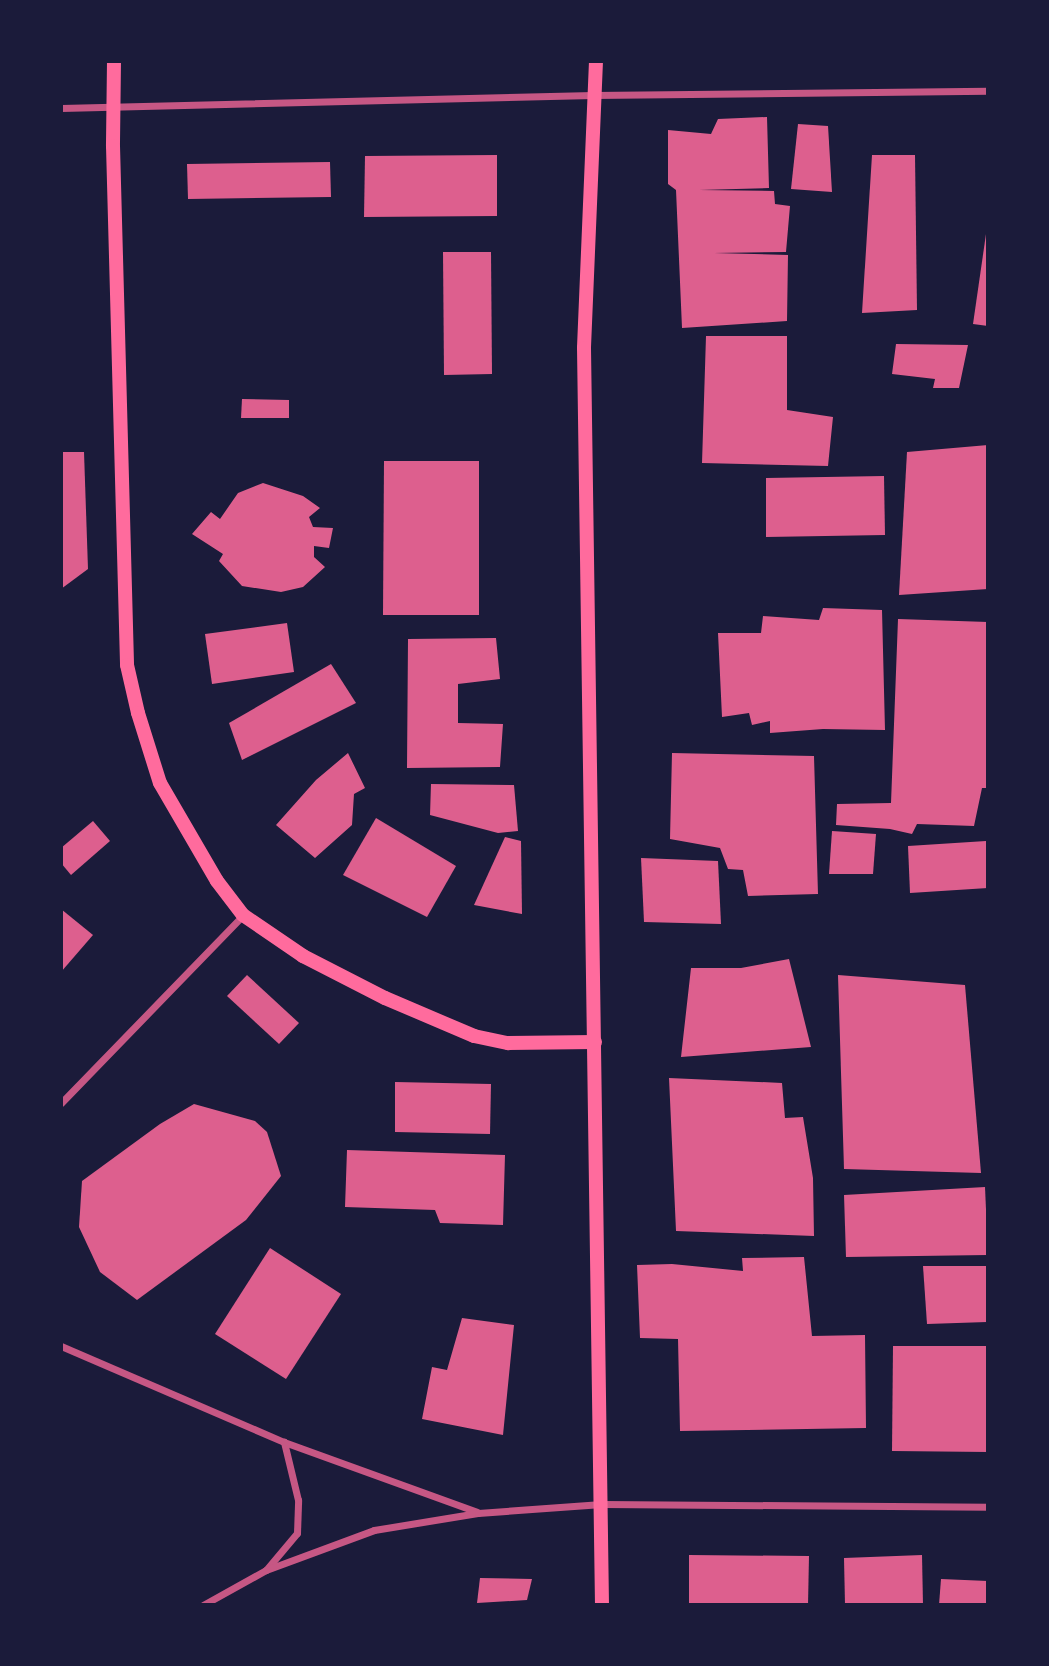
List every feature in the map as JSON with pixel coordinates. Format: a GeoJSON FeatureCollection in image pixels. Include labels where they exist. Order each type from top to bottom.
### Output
{"type":"FeatureCollection","features":[{"type":"Feature","properties":{"kind":"main road"},"geometry":{"type":"LineString","coordinates":[[114,61],[113,146],[127,666],[138,713],[160,783],[217,881],[243,915],[303,956],[385,998],[463,1032],[508,1043],[595,1042]]}},
{"type":"Feature","properties":{"kind":"main road"},"geometry":{"type":"LineString","coordinates":[[596,61],[584,348],[602,1605]]}},
{"type":"Feature","properties":{"kind":"street"},"geometry":{"type":"LineString","coordinates":[[61,107],[988,91]]}},
{"type":"Feature","properties":{"kind":"street"},"geometry":{"type":"LineString","coordinates":[[61,1103],[243,915]]}},
{"type":"Feature","properties":{"kind":"street"},"geometry":{"type":"LineString","coordinates":[[61,1346],[284,1442],[478,1513]]}},
{"type":"Feature","properties":{"kind":"street"},"geometry":{"type":"LineString","coordinates":[[266,1570],[297,1533],[298,1500],[284,1442]]}},
{"type":"Feature","properties":{"kind":"street"},"geometry":{"type":"LineString","coordinates":[[203,1605],[266,1570],[374,1530],[478,1513],[602,1504],[988,1507]]}},
{"type":"Feature","properties":{"kind":"building"},"geometry":{"type":"Polygon","coordinates":[[[767,117],[769,188],[699,190],[774,191],[775,204],[790,206],[786,252],[714,253],[788,255],[787,321],[682,328],[676,190],[668,184],[668,130],[711,134],[718,119],[767,117]]]}},
{"type":"Feature","properties":{"kind":"building"},"geometry":{"type":"Polygon","coordinates":[[[798,124],[828,126],[832,192],[791,189],[798,124]]]}},
{"type":"Feature","properties":{"kind":"building"},"geometry":{"type":"Polygon","coordinates":[[[497,155],[497,216],[364,217],[365,156],[497,155]]]}},
{"type":"Feature","properties":{"kind":"building"},"geometry":{"type":"Polygon","coordinates":[[[872,155],[915,155],[917,310],[862,313],[872,155]]]}},
{"type":"Feature","properties":{"kind":"building"},"geometry":{"type":"Polygon","coordinates":[[[330,162],[331,197],[188,199],[187,164],[330,162]]]}},
{"type":"Feature","properties":{"kind":"building"},"geometry":{"type":"Polygon","coordinates":[[[988,234],[988,326],[973,324],[988,234]]]}},
{"type":"Feature","properties":{"kind":"building"},"geometry":{"type":"Polygon","coordinates":[[[443,252],[491,252],[492,374],[444,375],[443,252]]]}},
{"type":"Feature","properties":{"kind":"building"},"geometry":{"type":"Polygon","coordinates":[[[706,336],[787,336],[787,410],[833,417],[828,466],[702,463],[706,336]]]}},
{"type":"Feature","properties":{"kind":"building"},"geometry":{"type":"Polygon","coordinates":[[[896,344],[968,345],[959,388],[933,388],[935,379],[892,374],[896,344]]]}},
{"type":"Feature","properties":{"kind":"building"},"geometry":{"type":"Polygon","coordinates":[[[242,399],[289,400],[289,418],[241,418],[242,399]]]}},
{"type":"Feature","properties":{"kind":"building"},"geometry":{"type":"Polygon","coordinates":[[[988,445],[988,589],[899,595],[907,452],[988,445]]]}},
{"type":"Feature","properties":{"kind":"building"},"geometry":{"type":"Polygon","coordinates":[[[61,452],[84,452],[88,569],[61,589],[61,452]]]}},
{"type":"Feature","properties":{"kind":"building"},"geometry":{"type":"Polygon","coordinates":[[[384,461],[479,461],[479,615],[383,615],[384,461]]]}},
{"type":"Feature","properties":{"kind":"building"},"geometry":{"type":"Polygon","coordinates":[[[884,476],[885,535],[766,537],[766,478],[884,476]]]}},
{"type":"Feature","properties":{"kind":"building"},"geometry":{"type":"Polygon","coordinates":[[[263,483],[303,496],[320,508],[309,517],[313,527],[333,528],[329,548],[314,546],[314,557],[325,567],[303,587],[281,592],[242,586],[219,561],[223,554],[192,534],[211,512],[220,519],[238,493],[263,483]]]}},
{"type":"Feature","properties":{"kind":"building"},"geometry":{"type":"Polygon","coordinates":[[[823,608],[882,610],[885,730],[823,729],[770,733],[770,721],[752,725],[749,713],[722,717],[718,633],[761,633],[763,616],[819,620],[823,608]]]}},
{"type":"Feature","properties":{"kind":"building"},"geometry":{"type":"Polygon","coordinates":[[[898,619],[988,622],[988,788],[982,788],[974,826],[917,824],[912,834],[890,829],[836,825],[837,804],[891,803],[898,619]]]}},
{"type":"Feature","properties":{"kind":"building"},"geometry":{"type":"Polygon","coordinates":[[[287,623],[294,672],[212,684],[205,634],[287,623]]]}},
{"type":"Feature","properties":{"kind":"building"},"geometry":{"type":"Polygon","coordinates":[[[496,638],[500,679],[458,684],[458,723],[503,724],[500,767],[407,768],[408,639],[496,638]]]}},
{"type":"Feature","properties":{"kind":"building"},"geometry":{"type":"Polygon","coordinates":[[[331,664],[356,703],[242,760],[229,723],[331,664]]]}},
{"type":"Feature","properties":{"kind":"building"},"geometry":{"type":"Polygon","coordinates":[[[348,753],[365,788],[354,794],[352,825],[315,858],[276,825],[316,780],[348,753]]]}},
{"type":"Feature","properties":{"kind":"building"},"geometry":{"type":"Polygon","coordinates":[[[672,753],[814,756],[818,894],[748,896],[743,870],[728,869],[720,848],[670,839],[672,753]]]}},
{"type":"Feature","properties":{"kind":"building"},"geometry":{"type":"Polygon","coordinates":[[[431,784],[514,785],[518,831],[498,833],[430,815],[431,784]]]}},
{"type":"Feature","properties":{"kind":"building"},"geometry":{"type":"Polygon","coordinates":[[[376,818],[456,866],[427,917],[343,875],[376,818]]]}},
{"type":"Feature","properties":{"kind":"building"},"geometry":{"type":"Polygon","coordinates":[[[93,821],[110,841],[71,875],[61,863],[61,848],[93,821]]]}},
{"type":"Feature","properties":{"kind":"building"},"geometry":{"type":"Polygon","coordinates":[[[832,831],[876,834],[873,874],[829,874],[832,831]]]}},
{"type":"Feature","properties":{"kind":"building"},"geometry":{"type":"Polygon","coordinates":[[[505,837],[521,841],[522,914],[474,905],[505,837]]]}},
{"type":"Feature","properties":{"kind":"building"},"geometry":{"type":"Polygon","coordinates":[[[986,841],[988,888],[910,893],[908,846],[986,841]]]}},
{"type":"Feature","properties":{"kind":"building"},"geometry":{"type":"Polygon","coordinates":[[[641,858],[718,861],[721,924],[644,922],[641,858]]]}},
{"type":"Feature","properties":{"kind":"building"},"geometry":{"type":"Polygon","coordinates":[[[61,909],[93,935],[61,972],[61,909]]]}},
{"type":"Feature","properties":{"kind":"building"},"geometry":{"type":"Polygon","coordinates":[[[789,959],[811,1047],[681,1057],[691,968],[741,968],[789,959]]]}},
{"type":"Feature","properties":{"kind":"building"},"geometry":{"type":"Polygon","coordinates":[[[247,975],[299,1023],[279,1044],[227,996],[247,975]]]}},
{"type":"Feature","properties":{"kind":"building"},"geometry":{"type":"Polygon","coordinates":[[[838,975],[965,985],[981,1173],[844,1169],[838,975]]]}},
{"type":"Feature","properties":{"kind":"building"},"geometry":{"type":"Polygon","coordinates":[[[669,1078],[782,1083],[785,1118],[803,1117],[813,1178],[814,1236],[676,1231],[669,1078]]]}},
{"type":"Feature","properties":{"kind":"building"},"geometry":{"type":"Polygon","coordinates":[[[395,1082],[491,1084],[490,1134],[395,1132],[395,1082]]]}},
{"type":"Feature","properties":{"kind":"building"},"geometry":{"type":"Polygon","coordinates":[[[194,1104],[255,1121],[267,1132],[281,1176],[246,1220],[137,1300],[100,1272],[79,1227],[82,1181],[160,1124],[194,1104]]]}},
{"type":"Feature","properties":{"kind":"building"},"geometry":{"type":"Polygon","coordinates":[[[347,1150],[505,1155],[503,1225],[440,1223],[435,1210],[345,1207],[347,1150]]]}},
{"type":"Feature","properties":{"kind":"building"},"geometry":{"type":"Polygon","coordinates":[[[985,1187],[988,1255],[846,1257],[844,1195],[985,1187]]]}},
{"type":"Feature","properties":{"kind":"building"},"geometry":{"type":"Polygon","coordinates":[[[270,1248],[341,1294],[286,1379],[215,1334],[270,1248]]]}},
{"type":"Feature","properties":{"kind":"building"},"geometry":{"type":"Polygon","coordinates":[[[804,1257],[812,1336],[865,1335],[866,1428],[680,1431],[678,1339],[640,1338],[637,1265],[672,1264],[743,1271],[742,1258],[804,1257]]]}},
{"type":"Feature","properties":{"kind":"building"},"geometry":{"type":"Polygon","coordinates":[[[923,1266],[986,1266],[987,1322],[927,1324],[923,1266]]]}},
{"type":"Feature","properties":{"kind":"building"},"geometry":{"type":"Polygon","coordinates":[[[462,1318],[514,1325],[503,1435],[422,1419],[432,1367],[447,1370],[462,1318]]]}},
{"type":"Feature","properties":{"kind":"building"},"geometry":{"type":"Polygon","coordinates":[[[893,1346],[988,1346],[988,1452],[892,1451],[893,1346]]]}},
{"type":"Feature","properties":{"kind":"building"},"geometry":{"type":"Polygon","coordinates":[[[689,1555],[809,1556],[808,1605],[689,1605],[689,1555]]]}},
{"type":"Feature","properties":{"kind":"building"},"geometry":{"type":"Polygon","coordinates":[[[922,1555],[923,1605],[845,1605],[844,1558],[922,1555]]]}},
{"type":"Feature","properties":{"kind":"building"},"geometry":{"type":"Polygon","coordinates":[[[480,1578],[532,1579],[527,1600],[477,1603],[480,1578]]]}},
{"type":"Feature","properties":{"kind":"building"},"geometry":{"type":"Polygon","coordinates":[[[941,1579],[988,1581],[988,1605],[939,1605],[941,1579]]]}}]}
